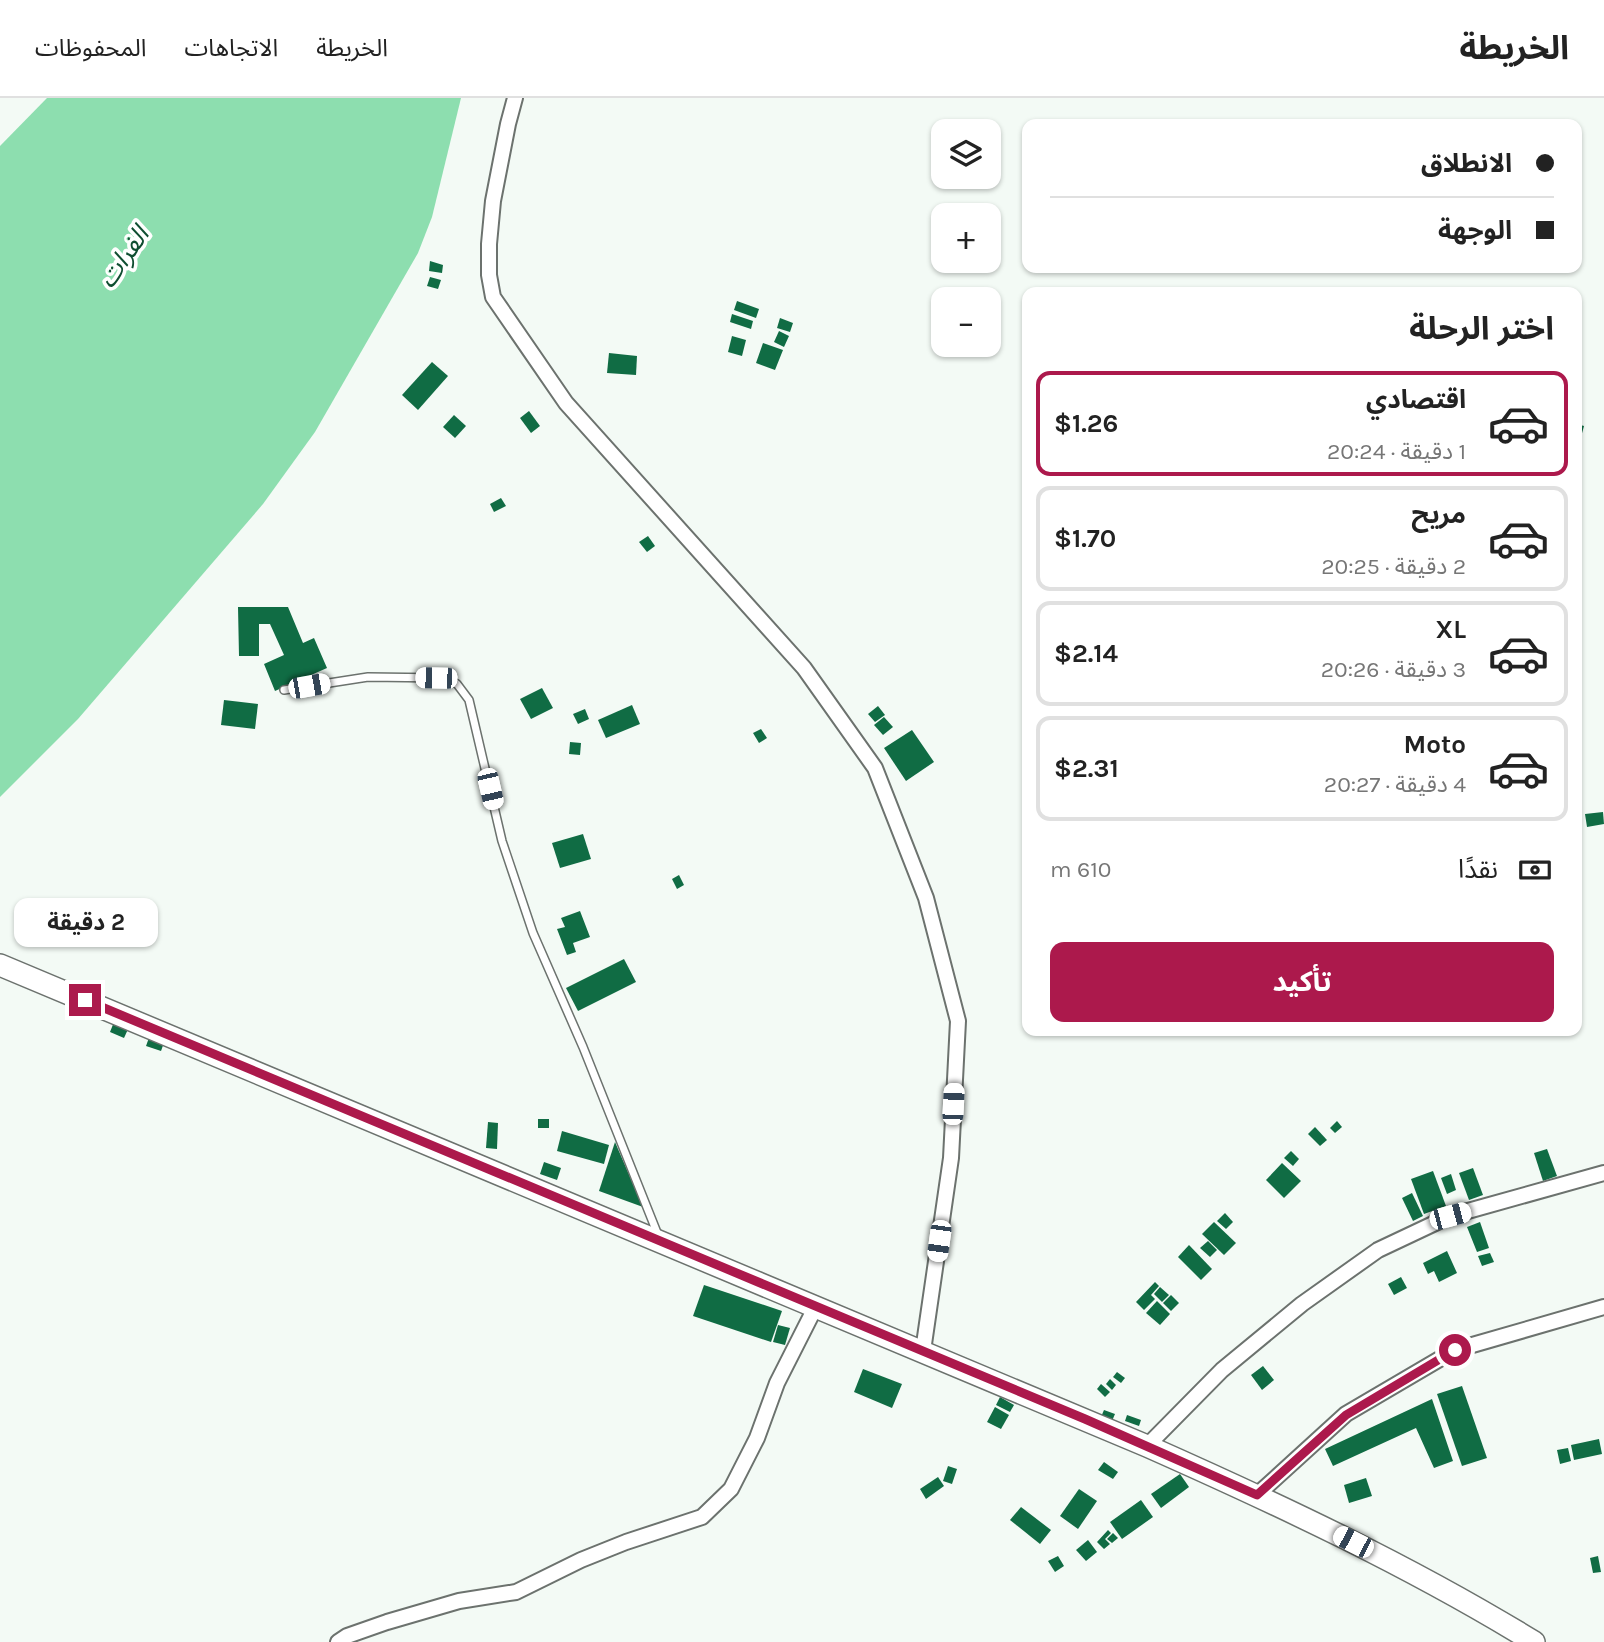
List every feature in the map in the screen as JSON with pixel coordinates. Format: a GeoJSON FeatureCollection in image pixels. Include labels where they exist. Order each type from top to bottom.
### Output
{"type":"FeatureCollection","features":[{"type":"Feature","properties":{"kind":"main road"},"geometry":{"type":"LineString","coordinates":[[0,965],[1147,1446],[1353,1542],[1459,1598],[1534,1642]]}},
{"type":"Feature","properties":{"kind":"street"},"geometry":{"type":"LineString","coordinates":[[515,98],[493,201],[489,275],[494,297],[566,403],[804,668],[875,768],[926,898],[958,1021],[951,1158],[923,1351]]}},
{"type":"Feature","properties":{"kind":"street"},"geometry":{"type":"LineString","coordinates":[[1147,1446],[1222,1370],[1302,1304],[1378,1250],[1450,1216],[1604,1173]]}},
{"type":"Feature","properties":{"kind":"street"},"geometry":{"type":"LineString","coordinates":[[338,1642],[347,1636],[387,1622],[459,1601],[516,1592],[581,1560],[702,1517],[731,1489],[757,1438],[777,1383],[816,1306]]}},
{"type":"Feature","properties":{"kind":"street"},"geometry":{"type":"LineString","coordinates":[[1257,1495],[1346,1415],[1455,1350],[1604,1307]]}},
{"type":"Feature","properties":{"kind":"lane"},"geometry":{"type":"LineString","coordinates":[[285,690],[368,677],[445,678],[465,692],[470,700],[502,841],[533,933],[583,1046],[661,1242]]}},
{"type":"Feature","properties":{"kind":"water","name":"الفرات"},"geometry":{"type":"Polygon","coordinates":[[[47,98],[461,98],[432,217],[418,253],[315,432],[263,504],[78,719],[0,797],[0,146],[47,98]]]}},
{"type":"Feature","properties":{"kind":"building"},"geometry":{"type":"Polygon","coordinates":[[[430,261],[443,265],[442,273],[429,271],[430,261]]]}},
{"type":"Feature","properties":{"kind":"building"},"geometry":{"type":"Polygon","coordinates":[[[430,277],[441,280],[438,289],[427,286],[430,277]]]}},
{"type":"Feature","properties":{"kind":"building"},"geometry":{"type":"Polygon","coordinates":[[[737,301],[759,309],[756,318],[734,310],[737,301]]]}},
{"type":"Feature","properties":{"kind":"building"},"geometry":{"type":"Polygon","coordinates":[[[732,314],[753,321],[751,329],[730,322],[732,314]]]}},
{"type":"Feature","properties":{"kind":"building"},"geometry":{"type":"Polygon","coordinates":[[[780,318],[793,323],[790,332],[777,328],[780,318]]]}},
{"type":"Feature","properties":{"kind":"building"},"geometry":{"type":"Polygon","coordinates":[[[779,331],[789,336],[784,347],[774,342],[779,331]]]}},
{"type":"Feature","properties":{"kind":"building"},"geometry":{"type":"Polygon","coordinates":[[[732,336],[746,340],[742,356],[728,352],[732,336]]]}},
{"type":"Feature","properties":{"kind":"building"},"geometry":{"type":"Polygon","coordinates":[[[763,343],[783,350],[775,370],[756,363],[763,343]]]}},
{"type":"Feature","properties":{"kind":"building"},"geometry":{"type":"Polygon","coordinates":[[[609,353],[637,356],[636,375],[607,373],[609,353]]]}},
{"type":"Feature","properties":{"kind":"building"},"geometry":{"type":"Polygon","coordinates":[[[432,362],[448,376],[418,410],[402,395],[432,362]]]}},
{"type":"Feature","properties":{"kind":"building"},"geometry":{"type":"Polygon","coordinates":[[[529,411],[540,426],[531,433],[520,418],[529,411]]]}},
{"type":"Feature","properties":{"kind":"building"},"geometry":{"type":"Polygon","coordinates":[[[454,415],[466,426],[455,438],[443,427],[454,415]]]}},
{"type":"Feature","properties":{"kind":"building"},"geometry":{"type":"Polygon","coordinates":[[[501,498],[506,506],[494,512],[490,504],[501,498]]]}},
{"type":"Feature","properties":{"kind":"building"},"geometry":{"type":"Polygon","coordinates":[[[648,536],[655,546],[647,552],[639,542],[648,536]]]}},
{"type":"Feature","properties":{"kind":"building"},"geometry":{"type":"Polygon","coordinates":[[[238,607],[288,607],[303,643],[314,638],[327,668],[275,691],[264,664],[284,655],[270,624],[259,624],[259,656],[239,656],[238,607]]]}},
{"type":"Feature","properties":{"kind":"building"},"geometry":{"type":"Polygon","coordinates":[[[542,688],[553,708],[531,719],[520,699],[542,688]]]}},
{"type":"Feature","properties":{"kind":"building"},"geometry":{"type":"Polygon","coordinates":[[[224,700],[258,704],[255,729],[221,725],[224,700]]]}},
{"type":"Feature","properties":{"kind":"building"},"geometry":{"type":"Polygon","coordinates":[[[632,705],[640,724],[606,738],[598,720],[632,705]]]}},
{"type":"Feature","properties":{"kind":"building"},"geometry":{"type":"Polygon","coordinates":[[[878,706],[885,715],[875,722],[868,714],[878,706]]]}},
{"type":"Feature","properties":{"kind":"building"},"geometry":{"type":"Polygon","coordinates":[[[585,709],[589,719],[578,724],[573,714],[585,709]]]}},
{"type":"Feature","properties":{"kind":"building"},"geometry":{"type":"Polygon","coordinates":[[[884,717],[893,727],[883,735],[874,725],[884,717]]]}},
{"type":"Feature","properties":{"kind":"building"},"geometry":{"type":"Polygon","coordinates":[[[761,729],[767,738],[759,743],[753,733],[761,729]]]}},
{"type":"Feature","properties":{"kind":"building"},"geometry":{"type":"Polygon","coordinates":[[[912,730],[934,762],[906,781],[884,748],[912,730]]]}},
{"type":"Feature","properties":{"kind":"building"},"geometry":{"type":"Polygon","coordinates":[[[570,742],[581,743],[580,755],[569,754],[570,742]]]}},
{"type":"Feature","properties":{"kind":"building"},"geometry":{"type":"Polygon","coordinates":[[[1603,812],[1604,824],[1587,827],[1585,814],[1603,812]]]}},
{"type":"Feature","properties":{"kind":"building"},"geometry":{"type":"Polygon","coordinates":[[[583,834],[591,859],[560,868],[552,843],[583,834]]]}},
{"type":"Feature","properties":{"kind":"building"},"geometry":{"type":"Polygon","coordinates":[[[679,875],[684,885],[677,889],[672,879],[679,875]]]}},
{"type":"Feature","properties":{"kind":"building"},"geometry":{"type":"Polygon","coordinates":[[[580,911],[590,937],[573,943],[576,952],[567,955],[557,929],[565,927],[561,918],[580,911]]]}},
{"type":"Feature","properties":{"kind":"building"},"geometry":{"type":"Polygon","coordinates":[[[624,959],[636,982],[578,1011],[566,988],[624,959]]]}},
{"type":"Feature","properties":{"kind":"building"},"geometry":{"type":"Polygon","coordinates":[[[114,1022],[129,1027],[124,1038],[110,1032],[114,1022]]]}},
{"type":"Feature","properties":{"kind":"building"},"geometry":{"type":"Polygon","coordinates":[[[150,1035],[165,1040],[161,1051],[146,1046],[150,1035]]]}},
{"type":"Feature","properties":{"kind":"building"},"geometry":{"type":"Polygon","coordinates":[[[538,1119],[549,1119],[549,1128],[538,1128],[538,1119]]]}},
{"type":"Feature","properties":{"kind":"building"},"geometry":{"type":"Polygon","coordinates":[[[1337,1121],[1342,1127],[1335,1133],[1330,1128],[1337,1121]]]}},
{"type":"Feature","properties":{"kind":"building"},"geometry":{"type":"Polygon","coordinates":[[[488,1122],[498,1123],[497,1149],[486,1148],[488,1122]]]}},
{"type":"Feature","properties":{"kind":"building"},"geometry":{"type":"Polygon","coordinates":[[[1315,1127],[1327,1140],[1320,1146],[1308,1134],[1315,1127]]]}},
{"type":"Feature","properties":{"kind":"building"},"geometry":{"type":"Polygon","coordinates":[[[562,1131],[609,1145],[604,1164],[557,1151],[562,1131]]]}},
{"type":"Feature","properties":{"kind":"building"},"geometry":{"type":"Polygon","coordinates":[[[615,1142],[643,1207],[599,1191],[615,1142]]]}},
{"type":"Feature","properties":{"kind":"building"},"geometry":{"type":"Polygon","coordinates":[[[1547,1149],[1557,1176],[1543,1181],[1534,1153],[1547,1149]]]}},
{"type":"Feature","properties":{"kind":"building"},"geometry":{"type":"Polygon","coordinates":[[[1291,1151],[1299,1159],[1293,1166],[1284,1158],[1291,1151]]]}},
{"type":"Feature","properties":{"kind":"building"},"geometry":{"type":"Polygon","coordinates":[[[544,1162],[561,1168],[557,1180],[540,1174],[544,1162]]]}},
{"type":"Feature","properties":{"kind":"building"},"geometry":{"type":"Polygon","coordinates":[[[1282,1163],[1301,1181],[1284,1198],[1266,1180],[1282,1163]]]}},
{"type":"Feature","properties":{"kind":"building"},"geometry":{"type":"Polygon","coordinates":[[[1473,1168],[1483,1195],[1469,1200],[1459,1173],[1473,1168]]]}},
{"type":"Feature","properties":{"kind":"building"},"geometry":{"type":"Polygon","coordinates":[[[1433,1171],[1446,1206],[1424,1214],[1411,1179],[1433,1171]]]}},
{"type":"Feature","properties":{"kind":"building"},"geometry":{"type":"Polygon","coordinates":[[[1451,1174],[1456,1190],[1447,1194],[1441,1178],[1451,1174]]]}},
{"type":"Feature","properties":{"kind":"building"},"geometry":{"type":"Polygon","coordinates":[[[1412,1193],[1423,1216],[1413,1221],[1402,1198],[1412,1193]]]}},
{"type":"Feature","properties":{"kind":"building"},"geometry":{"type":"Polygon","coordinates":[[[1225,1213],[1233,1222],[1226,1229],[1217,1221],[1225,1213]]]}},
{"type":"Feature","properties":{"kind":"building"},"geometry":{"type":"Polygon","coordinates":[[[1214,1222],[1236,1243],[1224,1255],[1202,1234],[1214,1222]]]}},
{"type":"Feature","properties":{"kind":"building"},"geometry":{"type":"Polygon","coordinates":[[[1480,1222],[1489,1248],[1477,1252],[1467,1227],[1480,1222]]]}},
{"type":"Feature","properties":{"kind":"building"},"geometry":{"type":"Polygon","coordinates":[[[1208,1241],[1217,1250],[1210,1257],[1200,1248],[1208,1241]]]}},
{"type":"Feature","properties":{"kind":"building"},"geometry":{"type":"Polygon","coordinates":[[[1189,1245],[1212,1269],[1201,1280],[1178,1257],[1189,1245]]]}},
{"type":"Feature","properties":{"kind":"building"},"geometry":{"type":"Polygon","coordinates":[[[1447,1251],[1457,1273],[1439,1282],[1434,1271],[1428,1274],[1423,1263],[1447,1251]]]}},
{"type":"Feature","properties":{"kind":"building"},"geometry":{"type":"Polygon","coordinates":[[[1490,1253],[1494,1262],[1482,1266],[1478,1256],[1490,1253]]]}},
{"type":"Feature","properties":{"kind":"building"},"geometry":{"type":"Polygon","coordinates":[[[1401,1277],[1407,1288],[1394,1295],[1388,1284],[1401,1277]]]}},
{"type":"Feature","properties":{"kind":"building"},"geometry":{"type":"Polygon","coordinates":[[[1155,1282],[1159,1286],[1151,1295],[1155,1299],[1144,1310],[1136,1302],[1155,1282]]]}},
{"type":"Feature","properties":{"kind":"building"},"geometry":{"type":"Polygon","coordinates":[[[704,1285],[782,1311],[771,1342],[693,1316],[704,1285]]]}},
{"type":"Feature","properties":{"kind":"building"},"geometry":{"type":"Polygon","coordinates":[[[1160,1287],[1169,1295],[1162,1302],[1154,1294],[1160,1287]]]}},
{"type":"Feature","properties":{"kind":"building"},"geometry":{"type":"Polygon","coordinates":[[[1171,1295],[1179,1303],[1171,1311],[1163,1303],[1171,1295]]]}},
{"type":"Feature","properties":{"kind":"building"},"geometry":{"type":"Polygon","coordinates":[[[1157,1301],[1170,1314],[1160,1325],[1146,1313],[1157,1301]]]}},
{"type":"Feature","properties":{"kind":"building"},"geometry":{"type":"Polygon","coordinates":[[[778,1325],[790,1328],[785,1345],[773,1342],[778,1325]]]}},
{"type":"Feature","properties":{"kind":"building"},"geometry":{"type":"Polygon","coordinates":[[[1263,1366],[1274,1380],[1262,1390],[1251,1375],[1263,1366]]]}},
{"type":"Feature","properties":{"kind":"building"},"geometry":{"type":"Polygon","coordinates":[[[863,1369],[902,1384],[892,1408],[854,1392],[863,1369]]]}},
{"type":"Feature","properties":{"kind":"building"},"geometry":{"type":"Polygon","coordinates":[[[1117,1372],[1125,1378],[1121,1383],[1113,1377],[1117,1372]]]}},
{"type":"Feature","properties":{"kind":"building"},"geometry":{"type":"Polygon","coordinates":[[[1110,1379],[1116,1385],[1112,1390],[1106,1384],[1110,1379]]]}},
{"type":"Feature","properties":{"kind":"building"},"geometry":{"type":"Polygon","coordinates":[[[1101,1384],[1110,1392],[1105,1397],[1097,1389],[1101,1384]]]}},
{"type":"Feature","properties":{"kind":"building"},"geometry":{"type":"Polygon","coordinates":[[[1462,1386],[1487,1458],[1462,1466],[1437,1394],[1462,1386]]]}},
{"type":"Feature","properties":{"kind":"building"},"geometry":{"type":"Polygon","coordinates":[[[1000,1397],[1014,1405],[1010,1412],[996,1405],[1000,1397]]]}},
{"type":"Feature","properties":{"kind":"building"},"geometry":{"type":"Polygon","coordinates":[[[1432,1399],[1453,1461],[1434,1468],[1416,1428],[1333,1466],[1325,1449],[1432,1399]]]}},
{"type":"Feature","properties":{"kind":"building"},"geometry":{"type":"Polygon","coordinates":[[[995,1407],[1009,1415],[1001,1429],[987,1422],[995,1407]]]}},
{"type":"Feature","properties":{"kind":"building"},"geometry":{"type":"Polygon","coordinates":[[[1104,1410],[1115,1414],[1112,1421],[1101,1417],[1104,1410]]]}},
{"type":"Feature","properties":{"kind":"building"},"geometry":{"type":"Polygon","coordinates":[[[1127,1415],[1141,1420],[1139,1426],[1125,1421],[1127,1415]]]}},
{"type":"Feature","properties":{"kind":"building"},"geometry":{"type":"Polygon","coordinates":[[[1599,1439],[1602,1454],[1574,1460],[1571,1445],[1599,1439]]]}},
{"type":"Feature","properties":{"kind":"building"},"geometry":{"type":"Polygon","coordinates":[[[1568,1448],[1571,1461],[1560,1464],[1557,1450],[1568,1448]]]}},
{"type":"Feature","properties":{"kind":"building"},"geometry":{"type":"Polygon","coordinates":[[[1104,1462],[1118,1472],[1113,1479],[1098,1470],[1104,1462]]]}},
{"type":"Feature","properties":{"kind":"building"},"geometry":{"type":"Polygon","coordinates":[[[948,1466],[957,1469],[952,1484],[943,1481],[948,1466]]]}},
{"type":"Feature","properties":{"kind":"building"},"geometry":{"type":"Polygon","coordinates":[[[1180,1474],[1189,1487],[1161,1508],[1151,1494],[1180,1474]]]}},
{"type":"Feature","properties":{"kind":"building"},"geometry":{"type":"Polygon","coordinates":[[[938,1477],[944,1486],[926,1499],[920,1489],[938,1477]]]}},
{"type":"Feature","properties":{"kind":"building"},"geometry":{"type":"Polygon","coordinates":[[[1366,1478],[1372,1496],[1349,1503],[1344,1485],[1366,1478]]]}},
{"type":"Feature","properties":{"kind":"building"},"geometry":{"type":"Polygon","coordinates":[[[1079,1489],[1097,1501],[1078,1529],[1060,1516],[1079,1489]]]}},
{"type":"Feature","properties":{"kind":"building"},"geometry":{"type":"Polygon","coordinates":[[[1141,1500],[1153,1517],[1122,1539],[1110,1522],[1141,1500]]]}},
{"type":"Feature","properties":{"kind":"building"},"geometry":{"type":"Polygon","coordinates":[[[1021,1507],[1051,1530],[1040,1544],[1010,1520],[1021,1507]]]}},
{"type":"Feature","properties":{"kind":"building"},"geometry":{"type":"Polygon","coordinates":[[[1108,1530],[1111,1533],[1105,1539],[1110,1544],[1104,1549],[1097,1542],[1108,1530]]]}},
{"type":"Feature","properties":{"kind":"building"},"geometry":{"type":"Polygon","coordinates":[[[1113,1533],[1118,1538],[1112,1543],[1107,1539],[1113,1533]]]}},
{"type":"Feature","properties":{"kind":"building"},"geometry":{"type":"Polygon","coordinates":[[[1088,1540],[1097,1552],[1086,1561],[1076,1550],[1088,1540]]]}},
{"type":"Feature","properties":{"kind":"building"},"geometry":{"type":"Polygon","coordinates":[[[1058,1556],[1064,1566],[1055,1572],[1048,1561],[1058,1556]]]}},
{"type":"Feature","properties":{"kind":"building"},"geometry":{"type":"Polygon","coordinates":[[[1598,1556],[1601,1572],[1593,1573],[1590,1558],[1598,1556]]]}},
{"type":"Feature","properties":{"kind":"route"},"geometry":{"type":"LineString","coordinates":[[85,1000],[1085,1419],[1257,1495],[1346,1415],[1455,1350]]}}]}
